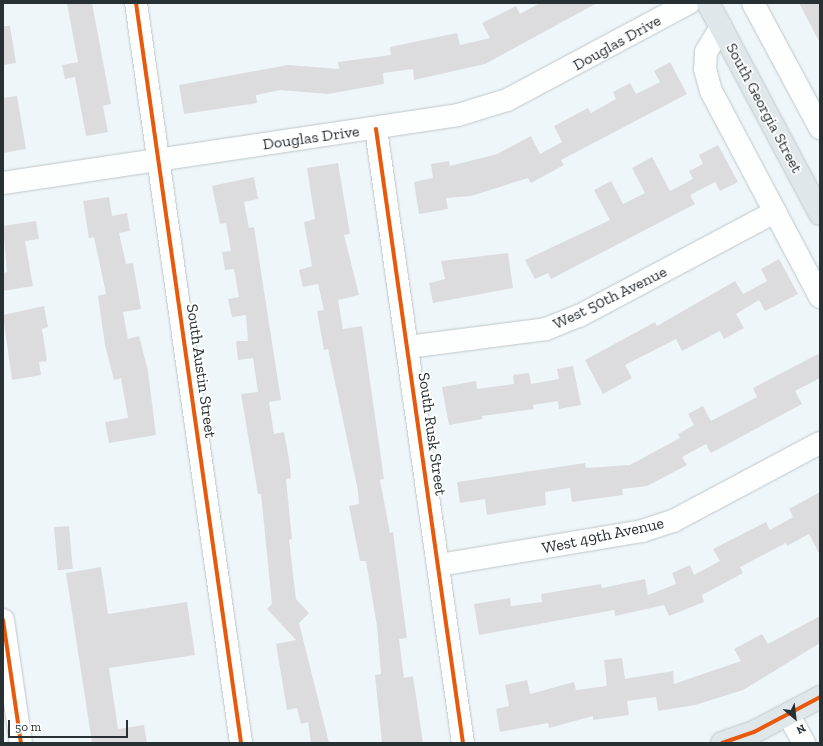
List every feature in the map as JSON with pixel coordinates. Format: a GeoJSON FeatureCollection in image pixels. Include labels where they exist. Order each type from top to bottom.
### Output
{"type":"FeatureCollection","features":[{"type":"Feature","properties":{"kind":"main road","name":"South Georgia Street"},"geometry":{"type":"LineString","coordinates":[[708,3],[820,214]]}},
{"type":"Feature","properties":{"kind":"main road"},"geometry":{"type":"LineString","coordinates":[[722,743],[788,714],[820,697]]}},
{"type":"Feature","properties":{"kind":"street","name":"South Austin Street"},"geometry":{"type":"LineString","coordinates":[[136,3],[160,160],[241,743]]}},
{"type":"Feature","properties":{"kind":"street","name":"Douglas Drive"},"geometry":{"type":"LineString","coordinates":[[3,184],[376,129],[458,115],[507,100],[689,3]]}},
{"type":"Feature","properties":{"kind":"street"},"geometry":{"type":"LineString","coordinates":[[753,3],[820,128]]}},
{"type":"Feature","properties":{"kind":"street"},"geometry":{"type":"LineString","coordinates":[[721,27],[706,52],[707,76],[775,212],[820,297]]}},
{"type":"Feature","properties":{"kind":"street","name":"South Rusk Street"},"geometry":{"type":"LineString","coordinates":[[376,129],[439,564],[463,743]]}},
{"type":"Feature","properties":{"kind":"street","name":"West 50th Avenue"},"geometry":{"type":"LineString","coordinates":[[408,347],[546,329],[579,316],[775,212]]}},
{"type":"Feature","properties":{"kind":"street","name":"West 49th Avenue"},"geometry":{"type":"LineString","coordinates":[[439,564],[642,531],[673,521],[820,443]]}},
{"type":"Feature","properties":{"kind":"street"},"geometry":{"type":"LineString","coordinates":[[3,620],[21,743]]}},
{"type":"Feature","properties":{"kind":"street"},"geometry":{"type":"LineString","coordinates":[[788,714],[804,743]]}},
{"type":"Feature","properties":{"kind":"building"},"geometry":{"type":"Polygon","coordinates":[[[67,3],[92,3],[111,104],[103,106],[108,132],[86,136],[75,77],[65,79],[62,65],[78,62],[67,3]]]}},
{"type":"Feature","properties":{"kind":"building"},"geometry":{"type":"Polygon","coordinates":[[[540,3],[597,3],[485,64],[414,80],[413,69],[383,73],[384,84],[328,94],[280,90],[256,95],[257,103],[184,114],[179,85],[288,65],[339,69],[338,62],[391,55],[390,47],[457,33],[460,45],[490,38],[482,23],[516,6],[520,14],[540,3]]]}},
{"type":"Feature","properties":{"kind":"building"},"geometry":{"type":"Polygon","coordinates":[[[799,3],[820,3],[820,43],[799,3]]]}},
{"type":"Feature","properties":{"kind":"building"},"geometry":{"type":"Polygon","coordinates":[[[3,26],[10,26],[16,63],[3,65],[3,26]]]}},
{"type":"Feature","properties":{"kind":"building"},"geometry":{"type":"Polygon","coordinates":[[[670,62],[687,94],[561,160],[564,165],[531,183],[528,178],[471,196],[446,198],[448,209],[419,214],[414,182],[433,178],[431,164],[449,161],[450,166],[497,154],[531,136],[540,154],[562,142],[554,126],[588,108],[591,113],[616,99],[613,92],[630,83],[636,94],[660,82],[654,71],[670,62]]]}},
{"type":"Feature","properties":{"kind":"building"},"geometry":{"type":"Polygon","coordinates":[[[17,96],[26,149],[3,153],[3,98],[17,96]]]}},
{"type":"Feature","properties":{"kind":"building"},"geometry":{"type":"Polygon","coordinates":[[[718,145],[738,182],[720,191],[715,182],[690,195],[695,204],[551,279],[548,273],[535,279],[525,260],[610,220],[594,190],[611,181],[623,204],[645,193],[632,168],[652,157],[670,191],[693,179],[689,171],[703,164],[699,155],[718,145]]]}},
{"type":"Feature","properties":{"kind":"building"},"geometry":{"type":"Polygon","coordinates":[[[338,163],[350,234],[344,235],[359,295],[338,300],[343,329],[362,326],[384,479],[380,480],[390,533],[393,532],[407,638],[399,639],[404,678],[413,676],[423,743],[382,743],[375,675],[381,674],[377,626],[366,561],[360,561],[349,506],[359,504],[358,491],[328,349],[324,350],[317,311],[324,310],[318,284],[303,287],[299,270],[312,266],[304,222],[315,219],[307,168],[338,163]]]}},
{"type":"Feature","properties":{"kind":"building"},"geometry":{"type":"Polygon","coordinates":[[[254,177],[258,199],[244,202],[249,228],[254,227],[281,400],[269,402],[274,434],[284,432],[289,459],[291,478],[286,479],[292,539],[289,540],[296,599],[309,613],[299,623],[329,743],[311,743],[308,722],[301,724],[297,708],[287,710],[276,644],[296,640],[267,609],[272,604],[261,494],[258,494],[241,394],[258,392],[253,358],[238,360],[236,341],[248,341],[246,315],[232,317],[228,299],[239,297],[234,269],[225,270],[222,252],[231,251],[226,223],[220,224],[212,186],[254,177]]]}},
{"type":"Feature","properties":{"kind":"building"},"geometry":{"type":"Polygon","coordinates":[[[109,197],[112,216],[127,213],[130,231],[119,233],[126,264],[133,263],[141,309],[123,312],[128,339],[139,336],[148,371],[156,435],[109,443],[105,422],[128,418],[121,378],[114,380],[105,345],[98,296],[106,294],[94,237],[89,238],[83,201],[109,197]]]}},
{"type":"Feature","properties":{"kind":"building"},"geometry":{"type":"Polygon","coordinates":[[[36,221],[39,239],[25,241],[33,286],[3,291],[3,273],[7,272],[3,226],[36,221]]]}},
{"type":"Feature","properties":{"kind":"building"},"geometry":{"type":"Polygon","coordinates":[[[508,253],[513,288],[433,303],[429,283],[445,279],[441,261],[508,253]]]}},
{"type":"Feature","properties":{"kind":"building"},"geometry":{"type":"Polygon","coordinates":[[[779,259],[798,294],[765,311],[759,300],[736,314],[744,328],[724,339],[720,331],[682,351],[676,339],[625,365],[632,378],[603,394],[585,360],[655,322],[657,326],[735,281],[743,294],[767,281],[761,269],[779,259]]]}},
{"type":"Feature","properties":{"kind":"building"},"geometry":{"type":"Polygon","coordinates":[[[44,306],[48,327],[42,329],[47,361],[39,362],[41,375],[12,380],[3,315],[44,306]]]}},
{"type":"Feature","properties":{"kind":"building"},"geometry":{"type":"Polygon","coordinates":[[[820,353],[820,378],[795,391],[802,404],[711,453],[706,444],[682,457],[687,465],[647,486],[622,489],[623,495],[572,502],[570,488],[545,492],[546,505],[487,515],[485,499],[460,503],[457,482],[585,463],[586,468],[630,465],[680,438],[678,434],[694,425],[688,414],[703,406],[711,421],[757,397],[753,388],[820,353]]]}},
{"type":"Feature","properties":{"kind":"building"},"geometry":{"type":"Polygon","coordinates":[[[573,366],[581,405],[559,409],[558,401],[533,405],[534,409],[482,416],[483,419],[449,425],[442,387],[476,381],[477,389],[514,384],[513,375],[529,373],[531,384],[559,379],[557,369],[573,366]]]}},
{"type":"Feature","properties":{"kind":"building"},"geometry":{"type":"Polygon","coordinates":[[[820,492],[820,555],[809,534],[787,546],[786,543],[740,567],[743,573],[702,595],[704,602],[669,616],[664,605],[615,616],[614,610],[479,635],[474,604],[510,598],[511,606],[542,602],[541,594],[601,584],[602,588],[645,579],[648,595],[676,584],[672,573],[690,565],[694,575],[720,561],[713,549],[766,522],[770,530],[793,517],[789,509],[820,492]]]}},
{"type":"Feature","properties":{"kind":"building"},"geometry":{"type":"Polygon","coordinates":[[[69,526],[73,569],[58,570],[54,527],[69,526]]]}},
{"type":"Feature","properties":{"kind":"building"},"geometry":{"type":"Polygon","coordinates":[[[101,567],[108,614],[187,602],[195,655],[109,668],[118,729],[144,725],[147,743],[92,743],[66,573],[101,567]]]}},
{"type":"Feature","properties":{"kind":"building"},"geometry":{"type":"Polygon","coordinates":[[[820,616],[820,643],[743,690],[695,705],[658,711],[656,697],[627,701],[629,715],[593,720],[593,716],[549,728],[548,723],[500,732],[496,709],[509,706],[505,685],[527,680],[530,694],[574,682],[576,690],[607,686],[604,660],[622,658],[625,679],[673,671],[674,684],[741,661],[734,649],[762,634],[768,644],[820,616]]]}},
{"type":"Feature","properties":{"kind":"cycle path"},"geometry":{"type":"LineString","coordinates":[[136,3],[241,743]]}},
{"type":"Feature","properties":{"kind":"cycle path"},"geometry":{"type":"LineString","coordinates":[[376,129],[463,743]]}},
{"type":"Feature","properties":{"kind":"cycle path"},"geometry":{"type":"LineString","coordinates":[[3,620],[21,743]]}},
{"type":"Feature","properties":{"kind":"cycle path"},"geometry":{"type":"LineString","coordinates":[[722,743],[754,732],[820,697]]}}]}
